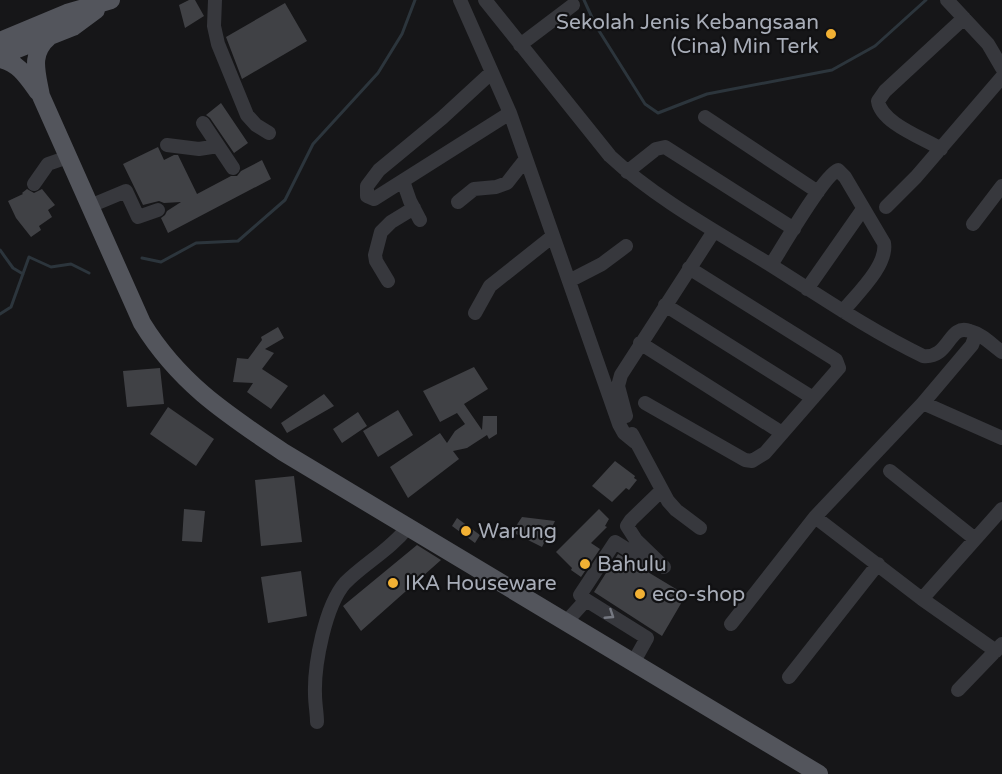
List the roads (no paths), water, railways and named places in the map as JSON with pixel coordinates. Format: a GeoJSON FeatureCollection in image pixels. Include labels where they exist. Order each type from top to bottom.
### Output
{"type":"FeatureCollection","features":[{"type":"Feature","properties":{"kind":"main road"},"geometry":{"type":"LineString","coordinates":[[10,46],[49,37],[73,27],[108,2]]}},
{"type":"Feature","properties":{"kind":"main road"},"geometry":{"type":"LineString","coordinates":[[10,46],[67,13],[108,2]]}},
{"type":"Feature","properties":{"kind":"main road"},"geometry":{"type":"LineString","coordinates":[[32,76],[40,45],[49,37]]}},
{"type":"Feature","properties":{"kind":"main road"},"geometry":{"type":"LineString","coordinates":[[10,46],[32,76],[42,96],[142,323],[158,347],[186,380],[228,415],[283,452],[819,774]]}},
{"type":"Feature","properties":{"kind":"street"},"geometry":{"type":"LineString","coordinates":[[215,0],[214,26],[218,44],[247,116],[269,133]]}},
{"type":"Feature","properties":{"kind":"street"},"geometry":{"type":"LineString","coordinates":[[460,0],[510,114],[619,424],[624,433],[636,442]]}},
{"type":"Feature","properties":{"kind":"street"},"geometry":{"type":"LineString","coordinates":[[485,0],[610,156],[627,172],[714,231],[807,289],[923,356],[938,354],[958,331],[969,330],[1002,352]]}},
{"type":"Feature","properties":{"kind":"street"},"geometry":{"type":"LineString","coordinates":[[950,3],[998,54],[1002,68]]}},
{"type":"Feature","properties":{"kind":"street"},"geometry":{"type":"LineString","coordinates":[[520,45],[573,4]]}},
{"type":"Feature","properties":{"kind":"street"},"geometry":{"type":"LineString","coordinates":[[940,148],[893,123],[882,112],[878,101],[885,91],[964,18]]}},
{"type":"Feature","properties":{"kind":"street"},"geometry":{"type":"LineString","coordinates":[[492,72],[442,118],[384,165],[370,181],[367,196],[374,199],[510,114]]}},
{"type":"Feature","properties":{"kind":"street"},"geometry":{"type":"LineString","coordinates":[[886,207],[1002,77]]}},
{"type":"Feature","properties":{"kind":"street"},"geometry":{"type":"LineString","coordinates":[[705,117],[818,192]]}},
{"type":"Feature","properties":{"kind":"street"},"geometry":{"type":"LineString","coordinates":[[203,123],[233,168]]}},
{"type":"Feature","properties":{"kind":"street"},"geometry":{"type":"LineString","coordinates":[[167,146],[199,149],[218,146]]}},
{"type":"Feature","properties":{"kind":"street"},"geometry":{"type":"LineString","coordinates":[[627,172],[656,149],[665,147],[795,229]]}},
{"type":"Feature","properties":{"kind":"street"},"geometry":{"type":"LineString","coordinates":[[34,184],[48,164],[68,157]]}},
{"type":"Feature","properties":{"kind":"street"},"geometry":{"type":"LineString","coordinates":[[458,202],[474,189],[496,187],[507,183],[525,160]]}},
{"type":"Feature","properties":{"kind":"street"},"geometry":{"type":"LineString","coordinates":[[384,165],[400,182],[417,214],[391,222],[381,232],[375,255],[376,261],[388,280]]}},
{"type":"Feature","properties":{"kind":"street"},"geometry":{"type":"LineString","coordinates":[[771,265],[818,192],[832,173],[838,170],[845,177],[884,243],[884,256],[881,264],[843,311]]}},
{"type":"Feature","properties":{"kind":"street"},"geometry":{"type":"LineString","coordinates":[[973,224],[1002,186]]}},
{"type":"Feature","properties":{"kind":"street"},"geometry":{"type":"LineString","coordinates":[[90,206],[126,190],[138,217],[158,210]]}},
{"type":"Feature","properties":{"kind":"street"},"geometry":{"type":"LineString","coordinates":[[807,289],[863,209]]}},
{"type":"Feature","properties":{"kind":"street"},"geometry":{"type":"LineString","coordinates":[[700,528],[672,507],[662,490],[636,442],[622,406],[618,386],[621,375],[640,343],[714,231]]}},
{"type":"Feature","properties":{"kind":"street"},"geometry":{"type":"LineString","coordinates":[[475,313],[490,286],[553,236]]}},
{"type":"Feature","properties":{"kind":"street"},"geometry":{"type":"LineString","coordinates":[[569,281],[602,264],[626,246]]}},
{"type":"Feature","properties":{"kind":"street"},"geometry":{"type":"LineString","coordinates":[[645,404],[745,460],[752,461],[761,457],[839,366],[836,360],[688,268]]}},
{"type":"Feature","properties":{"kind":"street"},"geometry":{"type":"LineString","coordinates":[[665,305],[813,398]]}},
{"type":"Feature","properties":{"kind":"street"},"geometry":{"type":"LineString","coordinates":[[730,624],[815,517],[923,403],[972,345],[976,334]]}},
{"type":"Feature","properties":{"kind":"street"},"geometry":{"type":"LineString","coordinates":[[640,343],[782,433]]}},
{"type":"Feature","properties":{"kind":"street"},"geometry":{"type":"LineString","coordinates":[[923,403],[1002,438]]}},
{"type":"Feature","properties":{"kind":"street"},"geometry":{"type":"LineString","coordinates":[[890,471],[975,540]]}},
{"type":"Feature","properties":{"kind":"street"},"geometry":{"type":"LineString","coordinates":[[662,490],[631,519],[627,526],[636,540],[664,567]]}},
{"type":"Feature","properties":{"kind":"street"},"geometry":{"type":"LineString","coordinates":[[922,599],[1002,509]]}},
{"type":"Feature","properties":{"kind":"street"},"geometry":{"type":"LineString","coordinates":[[815,517],[922,599],[999,648],[958,690]]}},
{"type":"Feature","properties":{"kind":"street"},"geometry":{"type":"LineString","coordinates":[[318,722],[315,694],[323,629],[336,597],[345,584],[399,539],[408,527]]}},
{"type":"Feature","properties":{"kind":"street"},"geometry":{"type":"LineString","coordinates":[[633,663],[647,638],[580,595],[615,542],[647,562]]}},
{"type":"Feature","properties":{"kind":"street"},"geometry":{"type":"LineString","coordinates":[[789,677],[878,564]]}},
{"type":"Feature","properties":{"kind":"street"},"geometry":{"type":"LineString","coordinates":[[566,622],[586,600]]}},
{"type":"Feature","properties":{"kind":"waterway"},"geometry":{"type":"LineString","coordinates":[[142,258],[161,262],[196,243],[238,241],[285,200],[313,144],[378,73],[402,34],[415,0]]}},
{"type":"Feature","properties":{"kind":"waterway"},"geometry":{"type":"LineString","coordinates":[[584,0],[596,26],[645,104],[658,113],[707,94],[832,70],[875,46],[926,0]]}},
{"type":"Feature","properties":{"kind":"waterway"},"geometry":{"type":"LineString","coordinates":[[0,250],[13,268],[23,274]]}},
{"type":"Feature","properties":{"kind":"waterway"},"geometry":{"type":"LineString","coordinates":[[0,314],[11,307],[29,257],[51,267],[71,264],[89,273]]}},
{"type":"Feature","properties":{"kind":"place","name":"Sekolah Jenis Kebangsaan (Cina) Min Terk"},"geometry":{"type":"Point","coordinates":[831,34]}},
{"type":"Feature","properties":{"kind":"place","name":"Warung"},"geometry":{"type":"Point","coordinates":[466,531]}},
{"type":"Feature","properties":{"kind":"place","name":"Bahulu"},"geometry":{"type":"Point","coordinates":[585,564]}},
{"type":"Feature","properties":{"kind":"place","name":"IKA Houseware"},"geometry":{"type":"Point","coordinates":[393,583]}},
{"type":"Feature","properties":{"kind":"place","name":"eco-shop"},"geometry":{"type":"Point","coordinates":[640,594]}}]}
